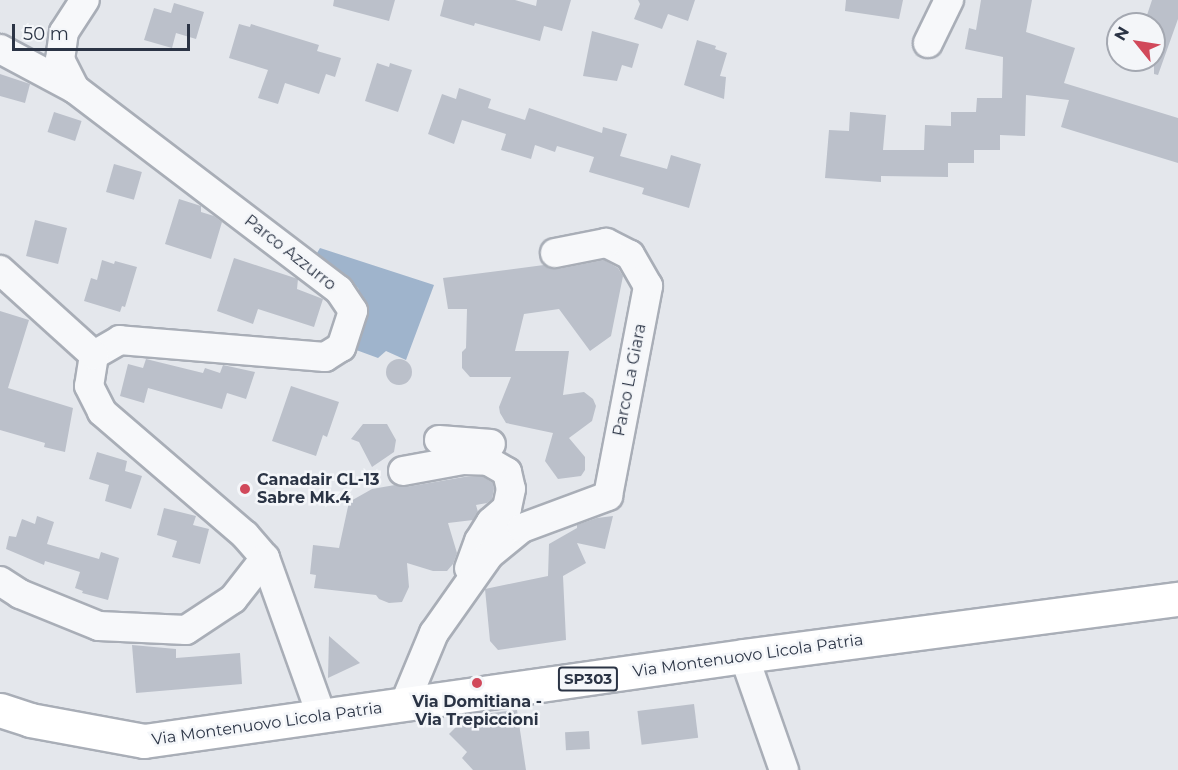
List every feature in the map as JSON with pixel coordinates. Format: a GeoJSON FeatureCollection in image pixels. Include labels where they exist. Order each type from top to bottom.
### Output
{"type":"FeatureCollection","features":[{"type":"Feature","properties":{"kind":"main road","name":"Via Montenuovo Licola Patria"},"geometry":{"type":"LineString","coordinates":[[0,710],[30,720],[144,741],[744,656],[1178,600]]}},
{"type":"Feature","properties":{"kind":"street","name":"Parco Azzurro"},"geometry":{"type":"LineString","coordinates":[[75,89],[60,60],[64,32],[85,0]]}},
{"type":"Feature","properties":{"kind":"street"},"geometry":{"type":"LineString","coordinates":[[928,43],[949,0]]}},
{"type":"Feature","properties":{"kind":"street","name":"Parco Azzurro"},"geometry":{"type":"LineString","coordinates":[[0,49],[75,89],[339,290],[353,311],[341,347],[325,357],[120,340],[94,355]]}},
{"type":"Feature","properties":{"kind":"street","name":"Parco La Giara"},"geometry":{"type":"LineString","coordinates":[[405,705],[434,633],[489,555],[522,528],[608,496],[648,286],[630,255],[606,243],[555,253]]}},
{"type":"Feature","properties":{"kind":"street"},"geometry":{"type":"LineString","coordinates":[[0,270],[94,355],[89,386],[102,412],[245,535],[266,558],[322,717]]}},
{"type":"Feature","properties":{"kind":"street"},"geometry":{"type":"LineString","coordinates":[[440,440],[493,444],[517,462],[529,486],[522,528]]}},
{"type":"Feature","properties":{"kind":"street","name":"Parco La Giara"},"geometry":{"type":"LineString","coordinates":[[403,471],[463,460],[488,461],[507,472],[511,489],[507,508],[491,522],[479,541],[465,578],[464,590]]}},
{"type":"Feature","properties":{"kind":"street"},"geometry":{"type":"LineString","coordinates":[[0,581],[20,594],[99,626],[186,630],[233,599],[266,558]]}},
{"type":"Feature","properties":{"kind":"street"},"geometry":{"type":"LineString","coordinates":[[744,656],[784,770]]}},
{"type":"Feature","properties":{"kind":"water"},"geometry":{"type":"Polygon","coordinates":[[[320,248],[434,285],[406,360],[386,351],[378,358],[348,347],[364,305],[358,288],[314,258],[320,248]]]}},
{"type":"Feature","properties":{"kind":"building"},"geometry":{"type":"Polygon","coordinates":[[[334,0],[395,0],[389,21],[333,6],[334,0]]]}},
{"type":"Feature","properties":{"kind":"building"},"geometry":{"type":"Polygon","coordinates":[[[444,0],[515,0],[536,6],[537,0],[571,0],[562,31],[544,26],[540,41],[440,16],[444,0]]]}},
{"type":"Feature","properties":{"kind":"building"},"geometry":{"type":"Polygon","coordinates":[[[638,0],[695,0],[688,21],[668,14],[662,29],[634,19],[640,4],[638,0]]]}},
{"type":"Feature","properties":{"kind":"building"},"geometry":{"type":"Polygon","coordinates":[[[846,0],[903,0],[899,19],[845,11],[846,0]]]}},
{"type":"Feature","properties":{"kind":"building"},"geometry":{"type":"Polygon","coordinates":[[[981,0],[1032,0],[1026,32],[1075,48],[1064,83],[1178,118],[1178,163],[1061,127],[1069,100],[1026,95],[1025,136],[1000,135],[1000,150],[974,150],[974,163],[948,163],[948,177],[881,176],[881,182],[825,178],[829,130],[849,131],[850,112],[886,115],[883,150],[924,150],[925,125],[951,126],[951,112],[976,112],[977,98],[1002,98],[1003,57],[965,49],[969,28],[976,30],[981,0]]]}},
{"type":"Feature","properties":{"kind":"building"},"geometry":{"type":"Polygon","coordinates":[[[1152,0],[1178,0],[1178,19],[1166,53],[1166,12],[1148,12],[1152,0]]]}},
{"type":"Feature","properties":{"kind":"building"},"geometry":{"type":"Polygon","coordinates":[[[174,3],[204,12],[196,39],[176,33],[172,48],[144,40],[154,8],[171,13],[174,3]]]}},
{"type":"Feature","properties":{"kind":"building"},"geometry":{"type":"Polygon","coordinates":[[[239,24],[250,27],[251,24],[319,45],[317,51],[341,58],[335,77],[326,74],[319,94],[285,83],[278,104],[258,98],[268,70],[229,58],[239,24]]]}},
{"type":"Feature","properties":{"kind":"building"},"geometry":{"type":"Polygon","coordinates":[[[592,31],[639,44],[632,68],[622,65],[617,81],[583,76],[592,31]]]}},
{"type":"Feature","properties":{"kind":"building"},"geometry":{"type":"Polygon","coordinates":[[[697,40],[716,46],[715,49],[727,53],[720,76],[726,77],[724,99],[684,85],[697,40]]]}},
{"type":"Feature","properties":{"kind":"building"},"geometry":{"type":"Polygon","coordinates":[[[377,63],[389,67],[390,63],[412,70],[398,112],[365,101],[377,63]]]}},
{"type":"Feature","properties":{"kind":"building"},"geometry":{"type":"Polygon","coordinates":[[[0,74],[30,84],[25,103],[0,96],[0,74]]]}},
{"type":"Feature","properties":{"kind":"building"},"geometry":{"type":"Polygon","coordinates":[[[459,88],[491,99],[488,108],[525,120],[529,108],[602,133],[603,127],[627,134],[620,156],[667,169],[671,155],[701,164],[689,208],[642,194],[644,188],[589,172],[594,157],[557,146],[555,152],[535,145],[531,159],[501,150],[506,134],[462,120],[454,144],[428,134],[442,94],[456,99],[459,88]]]}},
{"type":"Feature","properties":{"kind":"building"},"geometry":{"type":"Polygon","coordinates":[[[54,112],[82,121],[75,141],[48,132],[54,112]]]}},
{"type":"Feature","properties":{"kind":"building"},"geometry":{"type":"Polygon","coordinates":[[[114,164],[142,172],[134,200],[106,192],[114,164]]]}},
{"type":"Feature","properties":{"kind":"building"},"geometry":{"type":"Polygon","coordinates":[[[179,199],[201,206],[201,212],[214,216],[222,222],[211,259],[165,244],[179,199]]]}},
{"type":"Feature","properties":{"kind":"building"},"geometry":{"type":"Polygon","coordinates":[[[35,220],[67,228],[58,264],[26,256],[35,220]]]}},
{"type":"Feature","properties":{"kind":"building"},"geometry":{"type":"Polygon","coordinates":[[[234,258],[298,279],[297,289],[323,299],[314,327],[258,309],[253,324],[217,311],[234,258]]]}},
{"type":"Feature","properties":{"kind":"building"},"geometry":{"type":"Polygon","coordinates":[[[102,260],[137,267],[125,307],[122,306],[120,312],[84,301],[91,278],[97,280],[102,260]]]}},
{"type":"Feature","properties":{"kind":"building"},"geometry":{"type":"Polygon","coordinates":[[[604,260],[618,268],[623,276],[611,336],[590,351],[559,309],[524,314],[515,351],[569,351],[563,395],[584,392],[593,399],[596,406],[592,421],[569,438],[585,457],[585,470],[581,476],[558,479],[545,461],[553,433],[506,423],[500,413],[499,407],[511,377],[470,377],[462,368],[462,352],[466,348],[467,309],[448,309],[443,278],[544,265],[558,269],[604,260]]]}},
{"type":"Feature","properties":{"kind":"building"},"geometry":{"type":"Polygon","coordinates":[[[0,311],[29,320],[8,388],[73,408],[65,452],[44,447],[45,443],[0,430],[0,311]]]}},
{"type":"Feature","properties":{"kind":"building"},"geometry":{"type":"Polygon","coordinates":[[[146,359],[203,373],[205,368],[220,373],[223,365],[255,372],[246,399],[227,393],[222,409],[148,388],[144,403],[120,396],[128,364],[143,368],[146,359]]]}},
{"type":"Feature","properties":{"kind":"building"},"geometry":{"type":"Polygon","coordinates":[[[399,359],[408,363],[412,372],[408,381],[399,385],[390,381],[386,372],[390,363],[399,359]]]}},
{"type":"Feature","properties":{"kind":"building"},"geometry":{"type":"Polygon","coordinates":[[[291,386],[339,402],[327,437],[323,435],[316,456],[272,441],[291,386]]]}},
{"type":"Feature","properties":{"kind":"building"},"geometry":{"type":"Polygon","coordinates":[[[363,424],[387,424],[396,440],[394,452],[372,467],[359,442],[351,439],[363,424]]]}},
{"type":"Feature","properties":{"kind":"building"},"geometry":{"type":"Polygon","coordinates":[[[97,452],[127,461],[125,471],[142,476],[131,509],[105,501],[109,485],[89,479],[97,452]]]}},
{"type":"Feature","properties":{"kind":"building"},"geometry":{"type":"Polygon","coordinates":[[[464,477],[483,477],[493,483],[494,489],[492,499],[487,503],[476,505],[478,512],[473,520],[448,523],[457,553],[453,564],[447,571],[433,571],[407,563],[409,587],[402,602],[389,603],[379,599],[376,595],[314,588],[316,575],[310,574],[313,545],[339,548],[349,502],[372,489],[395,485],[406,487],[464,477]]]}},
{"type":"Feature","properties":{"kind":"building"},"geometry":{"type":"Polygon","coordinates":[[[164,508],[196,516],[193,525],[209,529],[200,564],[172,557],[177,541],[157,535],[164,508]]]}},
{"type":"Feature","properties":{"kind":"building"},"geometry":{"type":"Polygon","coordinates":[[[37,516],[54,522],[47,544],[99,559],[101,552],[119,558],[108,600],[82,593],[83,591],[75,588],[80,572],[45,561],[44,565],[6,549],[9,536],[16,537],[22,519],[35,524],[37,516]]]}},
{"type":"Feature","properties":{"kind":"building"},"geometry":{"type":"Polygon","coordinates":[[[613,516],[605,549],[577,543],[586,563],[563,576],[566,640],[498,650],[490,641],[485,589],[548,576],[549,544],[577,528],[577,525],[597,518],[613,516]]]}},
{"type":"Feature","properties":{"kind":"building"},"geometry":{"type":"Polygon","coordinates":[[[329,636],[360,663],[328,678],[329,636]]]}},
{"type":"Feature","properties":{"kind":"building"},"geometry":{"type":"Polygon","coordinates":[[[132,645],[176,649],[176,658],[240,653],[242,684],[136,693],[132,645]]]}},
{"type":"Feature","properties":{"kind":"building"},"geometry":{"type":"Polygon","coordinates":[[[694,704],[698,738],[642,745],[637,711],[694,704]]]}},
{"type":"Feature","properties":{"kind":"building"},"geometry":{"type":"Polygon","coordinates":[[[517,710],[526,770],[473,770],[462,758],[467,752],[449,734],[467,716],[517,710]]]}},
{"type":"Feature","properties":{"kind":"building"},"geometry":{"type":"Polygon","coordinates":[[[589,731],[590,749],[566,750],[565,732],[589,731]]]}},
{"type":"Feature","properties":{"kind":"place","name":"Canadair CL-13 Sabre Mk.4"},"geometry":{"type":"Point","coordinates":[245,489]}},
{"type":"Feature","properties":{"kind":"place","name":"Via Domitiana - Via Trepiccioni"},"geometry":{"type":"Point","coordinates":[477,683]}}]}
